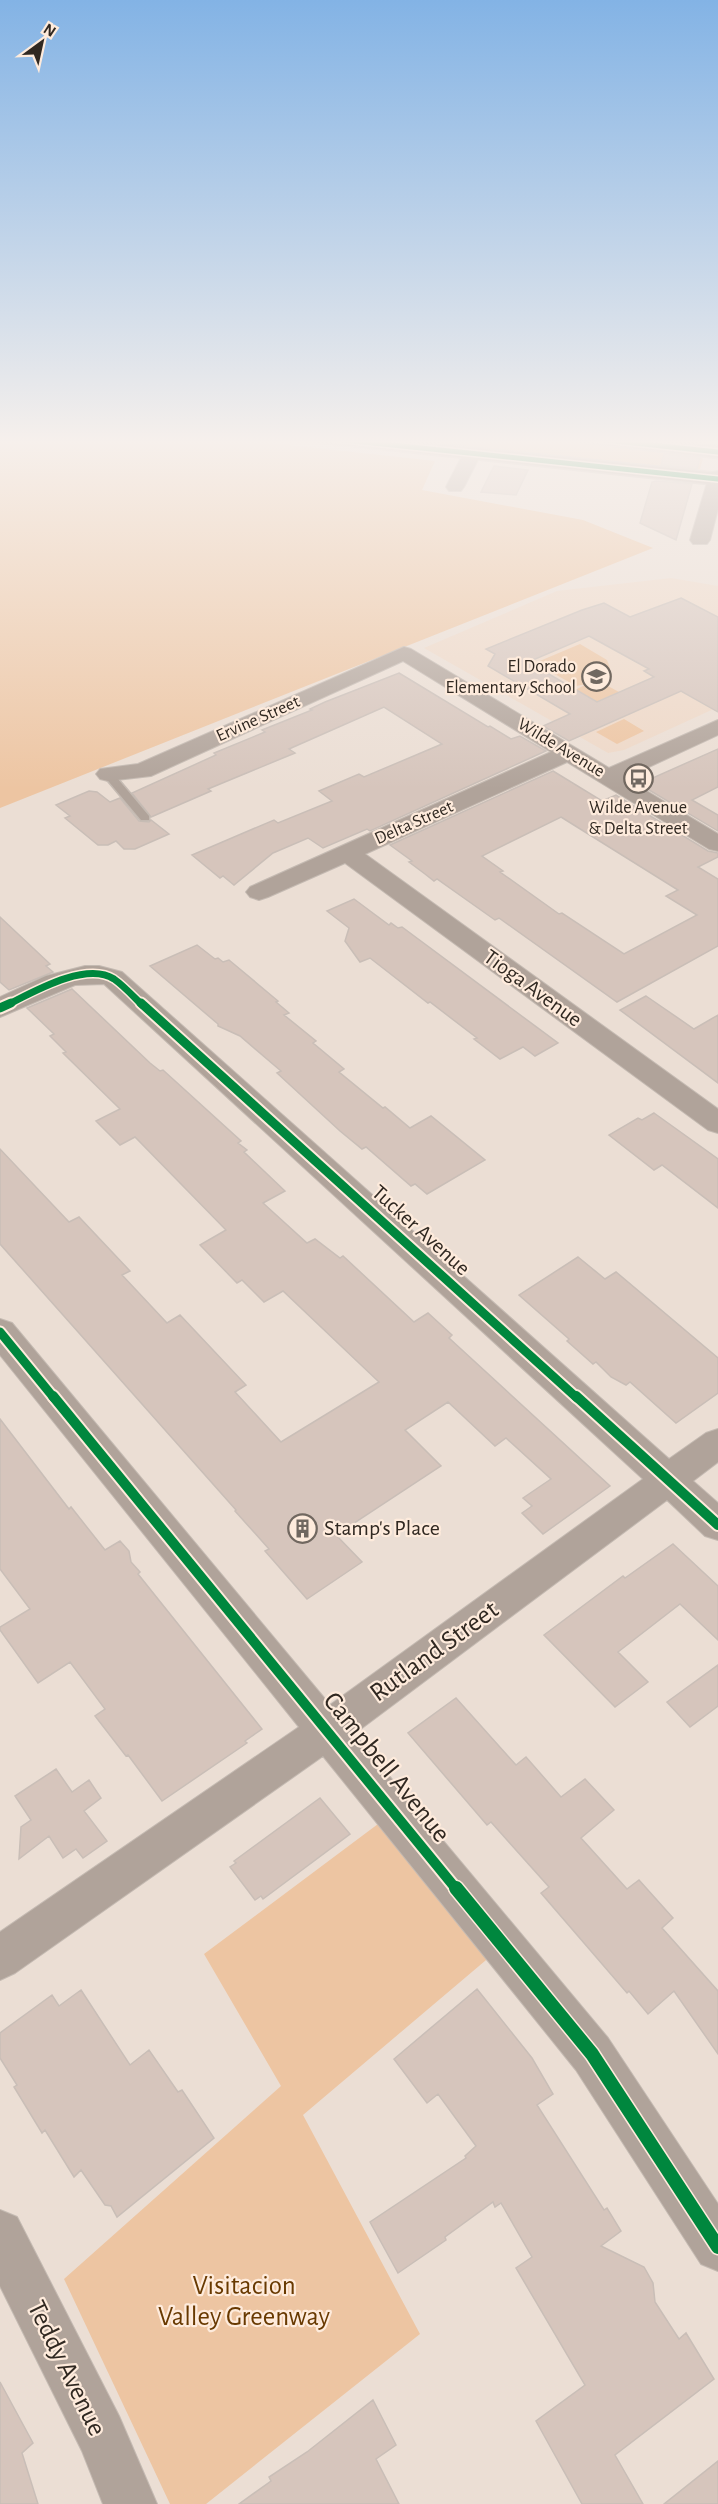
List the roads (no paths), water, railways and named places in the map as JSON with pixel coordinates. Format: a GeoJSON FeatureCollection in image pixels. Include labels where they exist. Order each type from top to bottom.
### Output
{"type":"FeatureCollection","features":[{"type":"Feature","properties":{"kind":"street","name":"Wilde Avenue"},"geometry":{"type":"LineString","coordinates":[[404,653],[718,844]]}},
{"type":"Feature","properties":{"kind":"street","name":"Ervine Street"},"geometry":{"type":"LineString","coordinates":[[108,774],[143,771],[404,653]]}},
{"type":"Feature","properties":{"kind":"street"},"geometry":{"type":"LineString","coordinates":[[608,777],[718,727]]}},
{"type":"Feature","properties":{"kind":"street","name":"Delta Street"},"geometry":{"type":"LineString","coordinates":[[259,892],[569,753]]}},
{"type":"Feature","properties":{"kind":"street","name":"Tioga Avenue"},"geometry":{"type":"LineString","coordinates":[[348,853],[718,1123]]}},
{"type":"Feature","properties":{"kind":"street","name":"Tucker Avenue"},"geometry":{"type":"LineString","coordinates":[[0,1008],[72,976],[93,972],[113,978],[718,1525]]}},
{"type":"Feature","properties":{"kind":"street","name":"Campbell Avenue"},"geometry":{"type":"LineString","coordinates":[[0,1332],[592,2054],[718,2247]]}},
{"type":"Feature","properties":{"kind":"street","name":"Rutland Street"},"geometry":{"type":"LineString","coordinates":[[0,1958],[328,1730],[718,1443]]}},
{"type":"Feature","properties":{"kind":"street","name":"Teddy Avenue"},"geometry":{"type":"LineString","coordinates":[[0,2234],[101,2434],[130,2504]]}},
{"type":"Feature","properties":{"kind":"lane"},"geometry":{"type":"LineString","coordinates":[[108,774],[145,818]]}},
{"type":"Feature","properties":{"kind":"place","name":"El Dorado Elementary School"},"geometry":{"type":"Point","coordinates":[597,677]}},
{"type":"Feature","properties":{"kind":"place","name":"Wilde Avenue & Delta Street"},"geometry":{"type":"Point","coordinates":[638,779]}},
{"type":"Feature","properties":{"kind":"place","name":"Stamp's Place"},"geometry":{"type":"Point","coordinates":[303,1528]}},
{"type":"Feature","properties":{"kind":"park label","name":"Visitacion Valley Greenway"},"geometry":{"type":"Point","coordinates":[244,2300]}}]}
